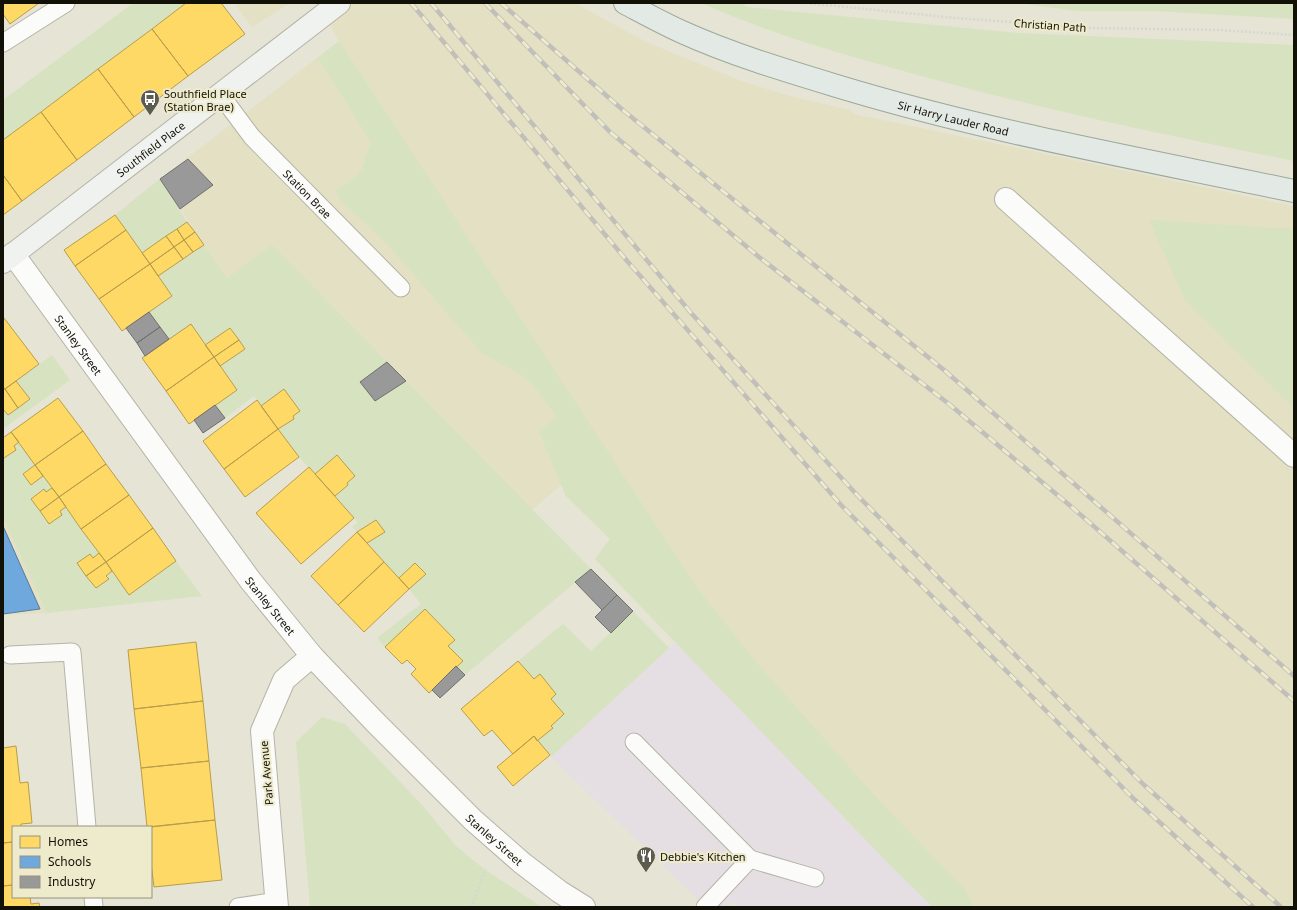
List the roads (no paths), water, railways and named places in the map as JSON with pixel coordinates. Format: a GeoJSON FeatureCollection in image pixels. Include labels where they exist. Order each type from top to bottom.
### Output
{"type":"FeatureCollection","features":[{"type":"Feature","properties":{"kind":"main road","name":"Sir Harry Lauder Road"},"geometry":{"type":"LineString","coordinates":[[625,3],[682,32],[740,55],[890,102],[1062,144],[1294,191]]}},
{"type":"Feature","properties":{"kind":"street","name":"Southfield Place"},"geometry":{"type":"LineString","coordinates":[[8,258],[339,3]]}},
{"type":"Feature","properties":{"kind":"street"},"geometry":{"type":"LineString","coordinates":[[1006,199],[1294,456]]}},
{"type":"Feature","properties":{"kind":"street","name":"Stanley Street"},"geometry":{"type":"LineString","coordinates":[[8,258],[250,580],[312,656],[436,784],[497,841],[522,863],[560,892],[584,907]]}},
{"type":"Feature","properties":{"kind":"street","name":"Park Avenue"},"geometry":{"type":"LineString","coordinates":[[277,904],[262,731],[284,680],[312,656]]}},
{"type":"Feature","properties":{"kind":"lane"},"geometry":{"type":"LineString","coordinates":[[3,43],[66,3]]}},
{"type":"Feature","properties":{"kind":"lane","name":"Station Brae"},"geometry":{"type":"LineString","coordinates":[[220,94],[252,137],[401,288]]}},
{"type":"Feature","properties":{"kind":"lane"},"geometry":{"type":"LineString","coordinates":[[10,656],[72,652],[87,826]]}},
{"type":"Feature","properties":{"kind":"lane"},"geometry":{"type":"LineString","coordinates":[[634,742],[750,860],[815,878]]}},
{"type":"Feature","properties":{"kind":"lane"},"geometry":{"type":"LineString","coordinates":[[705,907],[750,860]]}},
{"type":"Feature","properties":{"kind":"lane"},"geometry":{"type":"LineString","coordinates":[[238,907],[277,904]]}},
{"type":"Feature","properties":{"kind":"railway"},"geometry":{"type":"LineString","coordinates":[[411,3],[628,262],[842,506],[1134,799],[1253,907]]}},
{"type":"Feature","properties":{"kind":"railway"},"geometry":{"type":"LineString","coordinates":[[431,3],[692,314],[858,496],[1144,785],[1281,907]]}},
{"type":"Feature","properties":{"kind":"railway"},"geometry":{"type":"LineString","coordinates":[[485,3],[610,132],[759,257],[949,404],[1074,509],[1294,701]]}},
{"type":"Feature","properties":{"kind":"railway"},"geometry":{"type":"LineString","coordinates":[[501,3],[624,111],[944,370],[1294,676]]}},
{"type":"Feature","properties":{"kind":"place","name":"Southfield Place (Station Brae)"},"geometry":{"type":"Point","coordinates":[150,116]}},
{"type":"Feature","properties":{"kind":"place","name":"Debbie's Kitchen"},"geometry":{"type":"Point","coordinates":[646,873]}}]}
